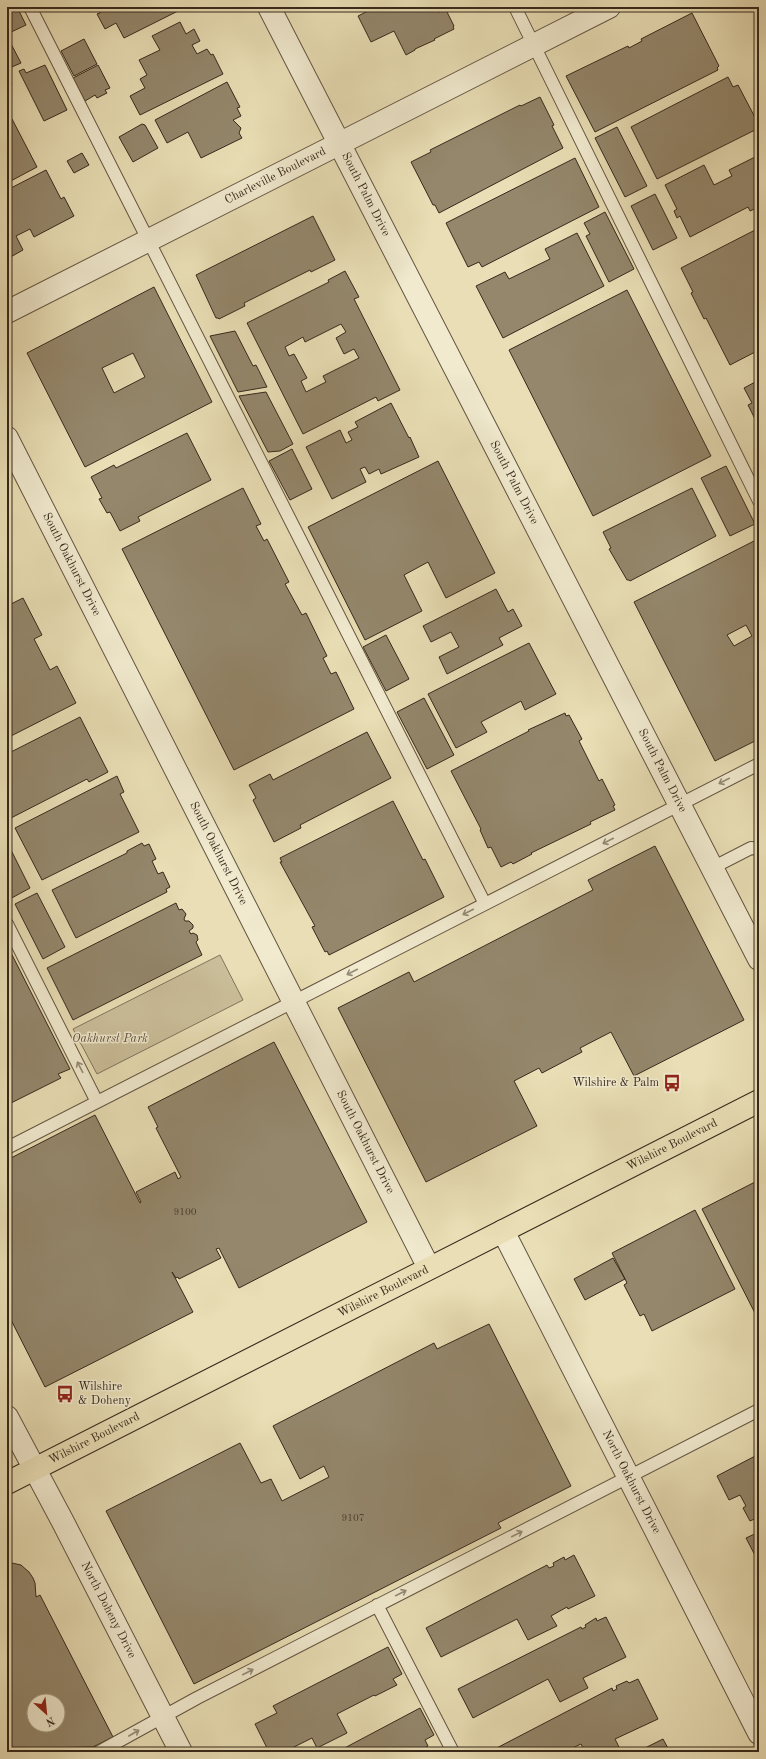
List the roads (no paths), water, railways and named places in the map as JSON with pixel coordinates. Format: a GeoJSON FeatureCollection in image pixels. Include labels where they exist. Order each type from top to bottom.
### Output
{"type":"FeatureCollection","features":[{"type":"Feature","properties":{"kind":"main road","name":"Wilshire Boulevard"},"geometry":{"type":"LineString","coordinates":[[7,1483],[759,1101]]}},
{"type":"Feature","properties":{"kind":"street","name":"South Palm Drive"},"geometry":{"type":"LineString","coordinates":[[269,7],[759,959]]}},
{"type":"Feature","properties":{"kind":"street","name":"Charleville Boulevard"},"geometry":{"type":"LineString","coordinates":[[7,312],[609,7]]}},
{"type":"Feature","properties":{"kind":"street","name":"South Oakhurst Drive"},"geometry":{"type":"LineString","coordinates":[[7,438],[429,1268]]}},
{"type":"Feature","properties":{"kind":"street","name":"North Oakhurst Drive"},"geometry":{"type":"LineString","coordinates":[[503,1231],[759,1733]]}},
{"type":"Feature","properties":{"kind":"street","name":"North Doheny Drive"},"geometry":{"type":"LineString","coordinates":[[7,1417],[180,1752]]}},
{"type":"Feature","properties":{"kind":"lane"},"geometry":{"type":"LineString","coordinates":[[30,7],[485,904]]}},
{"type":"Feature","properties":{"kind":"lane"},"geometry":{"type":"LineString","coordinates":[[515,7],[759,501]]}},
{"type":"Feature","properties":{"kind":"lane"},"geometry":{"type":"LineString","coordinates":[[7,1148],[759,764]]}},
{"type":"Feature","properties":{"kind":"lane"},"geometry":{"type":"LineString","coordinates":[[712,868],[751,848],[759,849]]}},
{"type":"Feature","properties":{"kind":"lane"},"geometry":{"type":"LineString","coordinates":[[7,924],[97,1102]]}},
{"type":"Feature","properties":{"kind":"lane"},"geometry":{"type":"LineString","coordinates":[[99,1752],[377,1605],[759,1410]]}},
{"type":"Feature","properties":{"kind":"lane"},"geometry":{"type":"LineString","coordinates":[[377,1605],[454,1752]]}},
{"type":"Feature","properties":{"kind":"place","name":"Wilshire & Palm"},"geometry":{"type":"Point","coordinates":[672,1083]}},
{"type":"Feature","properties":{"kind":"place","name":"Wilshire & Doheny"},"geometry":{"type":"Point","coordinates":[65,1394]}},
{"type":"Feature","properties":{"kind":"park label","name":"Oakhurst Park"},"geometry":{"type":"Point","coordinates":[110,1039]}}]}
